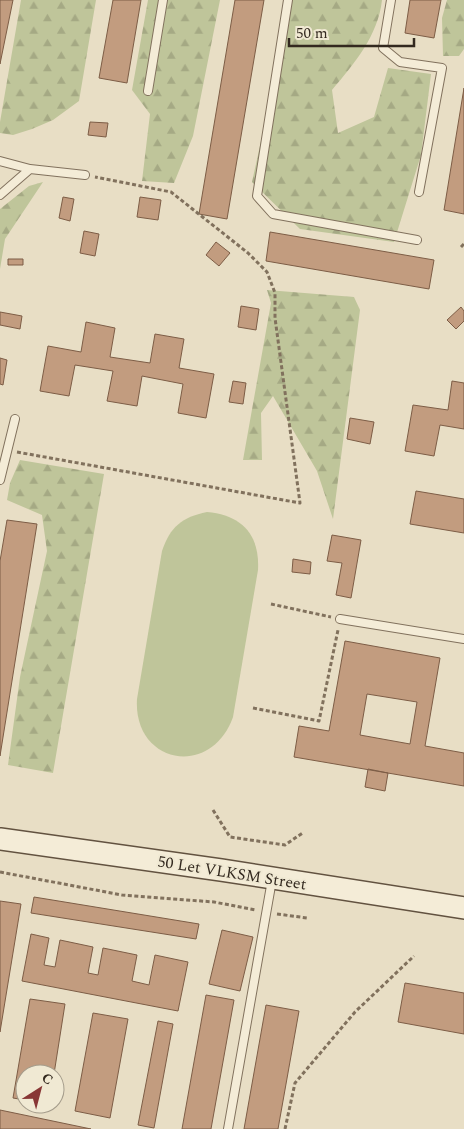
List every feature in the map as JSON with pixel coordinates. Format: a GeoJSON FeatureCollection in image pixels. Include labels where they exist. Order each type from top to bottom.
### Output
{"type":"FeatureCollection","features":[{"type":"Feature","properties":{"kind":"main road","name":"50 Let VLKSM Street"},"geometry":{"type":"LineString","coordinates":[[0,839],[464,908]]}},
{"type":"Feature","properties":{"kind":"lane"},"geometry":{"type":"LineString","coordinates":[[148,91],[163,0]]}},
{"type":"Feature","properties":{"kind":"lane"},"geometry":{"type":"LineString","coordinates":[[288,0],[257,196],[273,214],[417,240]]}},
{"type":"Feature","properties":{"kind":"lane"},"geometry":{"type":"LineString","coordinates":[[391,0],[383,48],[400,62],[442,68],[419,192]]}},
{"type":"Feature","properties":{"kind":"lane"},"geometry":{"type":"LineString","coordinates":[[0,161],[30,169],[85,175]]}},
{"type":"Feature","properties":{"kind":"lane"},"geometry":{"type":"LineString","coordinates":[[0,195],[30,169]]}},
{"type":"Feature","properties":{"kind":"lane"},"geometry":{"type":"LineString","coordinates":[[0,480],[15,419]]}},
{"type":"Feature","properties":{"kind":"lane"},"geometry":{"type":"LineString","coordinates":[[340,619],[464,639]]}},
{"type":"Feature","properties":{"kind":"lane"},"geometry":{"type":"LineString","coordinates":[[228,1129],[268,912],[272,878]]}},
{"type":"Feature","properties":{"kind":"path"},"geometry":{"type":"LineString","coordinates":[[7,453],[20,452],[300,503],[275,318],[275,293],[267,272],[248,253],[171,192],[85,175]]}},
{"type":"Feature","properties":{"kind":"path"},"geometry":{"type":"LineString","coordinates":[[253,708],[319,721],[340,619],[270,604]]}},
{"type":"Feature","properties":{"kind":"path"},"geometry":{"type":"LineString","coordinates":[[213,810],[230,837],[285,845],[304,832]]}},
{"type":"Feature","properties":{"kind":"path"},"geometry":{"type":"LineString","coordinates":[[0,872],[122,896],[214,902],[307,918]]}},
{"type":"Feature","properties":{"kind":"path"},"geometry":{"type":"LineString","coordinates":[[285,1129],[295,1083],[355,1012],[414,956]]}},
{"type":"Feature","properties":{"kind":"green space"},"geometry":{"type":"Polygon","coordinates":[[[21,0],[96,0],[79,101],[53,120],[13,135],[0,133],[0,122],[21,0]]]}},
{"type":"Feature","properties":{"kind":"green space"},"geometry":{"type":"Polygon","coordinates":[[[148,0],[220,0],[193,136],[174,183],[142,181],[150,114],[132,90],[148,0]]]}},
{"type":"Feature","properties":{"kind":"green space"},"geometry":{"type":"Polygon","coordinates":[[[292,0],[382,0],[376,26],[364,49],[332,90],[338,133],[374,117],[388,68],[431,74],[421,155],[394,242],[300,229],[252,182],[292,0]]]}},
{"type":"Feature","properties":{"kind":"green space"},"geometry":{"type":"Polygon","coordinates":[[[447,0],[464,0],[464,49],[459,56],[443,56],[442,18],[447,0]]]}},
{"type":"Feature","properties":{"kind":"green space"},"geometry":{"type":"Polygon","coordinates":[[[43,182],[5,239],[0,269],[0,209],[29,186],[43,182]]]}},
{"type":"Feature","properties":{"kind":"green space"},"geometry":{"type":"Polygon","coordinates":[[[267,290],[354,297],[360,310],[333,519],[317,471],[273,396],[261,413],[262,460],[243,460],[271,303],[267,290]]]}},
{"type":"Feature","properties":{"kind":"green space"},"geometry":{"type":"Polygon","coordinates":[[[20,460],[104,474],[53,773],[8,765],[20,677],[47,551],[42,515],[7,500],[10,483],[20,460]]]}},
{"type":"Feature","properties":{"kind":"green space"},"geometry":{"type":"Polygon","coordinates":[[[207,512],[230,517],[246,529],[256,547],[258,570],[233,717],[222,737],[208,749],[192,756],[175,756],[160,750],[147,738],[139,721],[137,699],[162,551],[169,535],[178,524],[198,514],[207,512]]]}},
{"type":"Feature","properties":{"kind":"building"},"geometry":{"type":"Polygon","coordinates":[[[0,0],[13,0],[0,64],[0,0]]]}},
{"type":"Feature","properties":{"kind":"building"},"geometry":{"type":"Polygon","coordinates":[[[113,0],[141,0],[127,83],[99,78],[113,0]]]}},
{"type":"Feature","properties":{"kind":"building"},"geometry":{"type":"Polygon","coordinates":[[[235,0],[264,0],[227,219],[199,214],[235,0]]]}},
{"type":"Feature","properties":{"kind":"building"},"geometry":{"type":"Polygon","coordinates":[[[410,0],[441,0],[434,38],[405,33],[410,0]]]}},
{"type":"Feature","properties":{"kind":"building"},"geometry":{"type":"Polygon","coordinates":[[[464,88],[464,214],[444,210],[464,88]]]}},
{"type":"Feature","properties":{"kind":"building"},"geometry":{"type":"Polygon","coordinates":[[[90,122],[108,123],[106,137],[88,135],[90,122]]]}},
{"type":"Feature","properties":{"kind":"building"},"geometry":{"type":"Polygon","coordinates":[[[63,197],[74,199],[70,221],[59,218],[63,197]]]}},
{"type":"Feature","properties":{"kind":"building"},"geometry":{"type":"Polygon","coordinates":[[[140,197],[161,200],[158,220],[137,217],[140,197]]]}},
{"type":"Feature","properties":{"kind":"building"},"geometry":{"type":"Polygon","coordinates":[[[84,231],[99,234],[95,256],[80,253],[84,231]]]}},
{"type":"Feature","properties":{"kind":"building"},"geometry":{"type":"Polygon","coordinates":[[[270,232],[434,260],[429,289],[266,261],[270,232]]]}},
{"type":"Feature","properties":{"kind":"building"},"geometry":{"type":"Polygon","coordinates":[[[216,242],[230,253],[219,266],[206,255],[216,242]]]}},
{"type":"Feature","properties":{"kind":"building"},"geometry":{"type":"Polygon","coordinates":[[[8,259],[23,259],[23,265],[8,265],[8,259]]]}},
{"type":"Feature","properties":{"kind":"building"},"geometry":{"type":"Polygon","coordinates":[[[241,306],[259,309],[256,330],[238,327],[241,306]]]}},
{"type":"Feature","properties":{"kind":"building"},"geometry":{"type":"Polygon","coordinates":[[[461,307],[464,311],[464,321],[456,329],[447,320],[461,307]]]}},
{"type":"Feature","properties":{"kind":"building"},"geometry":{"type":"Polygon","coordinates":[[[0,312],[22,316],[20,329],[0,325],[0,312]]]}},
{"type":"Feature","properties":{"kind":"building"},"geometry":{"type":"Polygon","coordinates":[[[86,322],[115,328],[110,357],[150,363],[155,334],[184,339],[179,368],[214,374],[206,418],[178,413],[183,384],[142,376],[137,406],[107,401],[113,371],[75,365],[69,396],[40,391],[48,346],[81,352],[86,322]]]}},
{"type":"Feature","properties":{"kind":"building"},"geometry":{"type":"Polygon","coordinates":[[[0,358],[7,360],[3,385],[0,384],[0,358]]]}},
{"type":"Feature","properties":{"kind":"building"},"geometry":{"type":"Polygon","coordinates":[[[233,381],[246,383],[243,404],[229,402],[233,381]]]}},
{"type":"Feature","properties":{"kind":"building"},"geometry":{"type":"Polygon","coordinates":[[[452,381],[464,383],[464,429],[440,425],[434,456],[405,451],[413,405],[448,410],[452,381]]]}},
{"type":"Feature","properties":{"kind":"building"},"geometry":{"type":"Polygon","coordinates":[[[350,418],[374,422],[370,444],[347,439],[350,418]]]}},
{"type":"Feature","properties":{"kind":"building"},"geometry":{"type":"Polygon","coordinates":[[[416,491],[464,499],[464,533],[410,524],[416,491]]]}},
{"type":"Feature","properties":{"kind":"building"},"geometry":{"type":"Polygon","coordinates":[[[7,520],[37,524],[0,756],[0,561],[7,520]]]}},
{"type":"Feature","properties":{"kind":"building"},"geometry":{"type":"Polygon","coordinates":[[[332,535],[361,540],[351,598],[336,595],[342,563],[327,561],[332,535]]]}},
{"type":"Feature","properties":{"kind":"building"},"geometry":{"type":"Polygon","coordinates":[[[293,559],[311,562],[310,574],[292,572],[293,559]]]}},
{"type":"Feature","properties":{"kind":"building"},"geometry":{"type":"Polygon","coordinates":[[[345,641],[440,658],[425,746],[464,753],[464,786],[294,757],[299,726],[329,731],[345,641]],[[367,694],[360,735],[410,744],[417,702],[367,694]]]}},
{"type":"Feature","properties":{"kind":"building"},"geometry":{"type":"Polygon","coordinates":[[[368,769],[388,773],[385,791],[365,787],[368,769]]]}},
{"type":"Feature","properties":{"kind":"building"},"geometry":{"type":"Polygon","coordinates":[[[34,897],[199,924],[196,939],[31,913],[34,897]]]}},
{"type":"Feature","properties":{"kind":"building"},"geometry":{"type":"Polygon","coordinates":[[[0,901],[21,904],[0,1032],[0,901]]]}},
{"type":"Feature","properties":{"kind":"building"},"geometry":{"type":"Polygon","coordinates":[[[222,930],[253,937],[240,991],[209,984],[222,930]]]}},
{"type":"Feature","properties":{"kind":"building"},"geometry":{"type":"Polygon","coordinates":[[[31,934],[49,938],[44,965],[55,967],[60,940],[93,947],[88,973],[98,975],[103,948],[137,955],[132,981],[149,985],[155,955],[188,962],[178,1011],[22,981],[31,934]]]}},
{"type":"Feature","properties":{"kind":"building"},"geometry":{"type":"Polygon","coordinates":[[[405,983],[464,993],[464,1034],[398,1022],[405,983]]]}},
{"type":"Feature","properties":{"kind":"building"},"geometry":{"type":"Polygon","coordinates":[[[206,995],[234,1000],[211,1129],[182,1129],[206,995]]]}},
{"type":"Feature","properties":{"kind":"building"},"geometry":{"type":"Polygon","coordinates":[[[30,999],[65,1004],[56,1064],[19,1064],[30,999]]]}},
{"type":"Feature","properties":{"kind":"building"},"geometry":{"type":"Polygon","coordinates":[[[266,1005],[299,1011],[278,1129],[244,1129],[266,1005]]]}},
{"type":"Feature","properties":{"kind":"building"},"geometry":{"type":"Polygon","coordinates":[[[93,1013],[128,1019],[110,1118],[75,1111],[93,1013]]]}},
{"type":"Feature","properties":{"kind":"building"},"geometry":{"type":"Polygon","coordinates":[[[158,1021],[173,1024],[154,1128],[138,1125],[158,1021]]]}},
{"type":"Feature","properties":{"kind":"building"},"geometry":{"type":"Polygon","coordinates":[[[0,1110],[91,1129],[0,1129],[0,1110]]]}}]}
